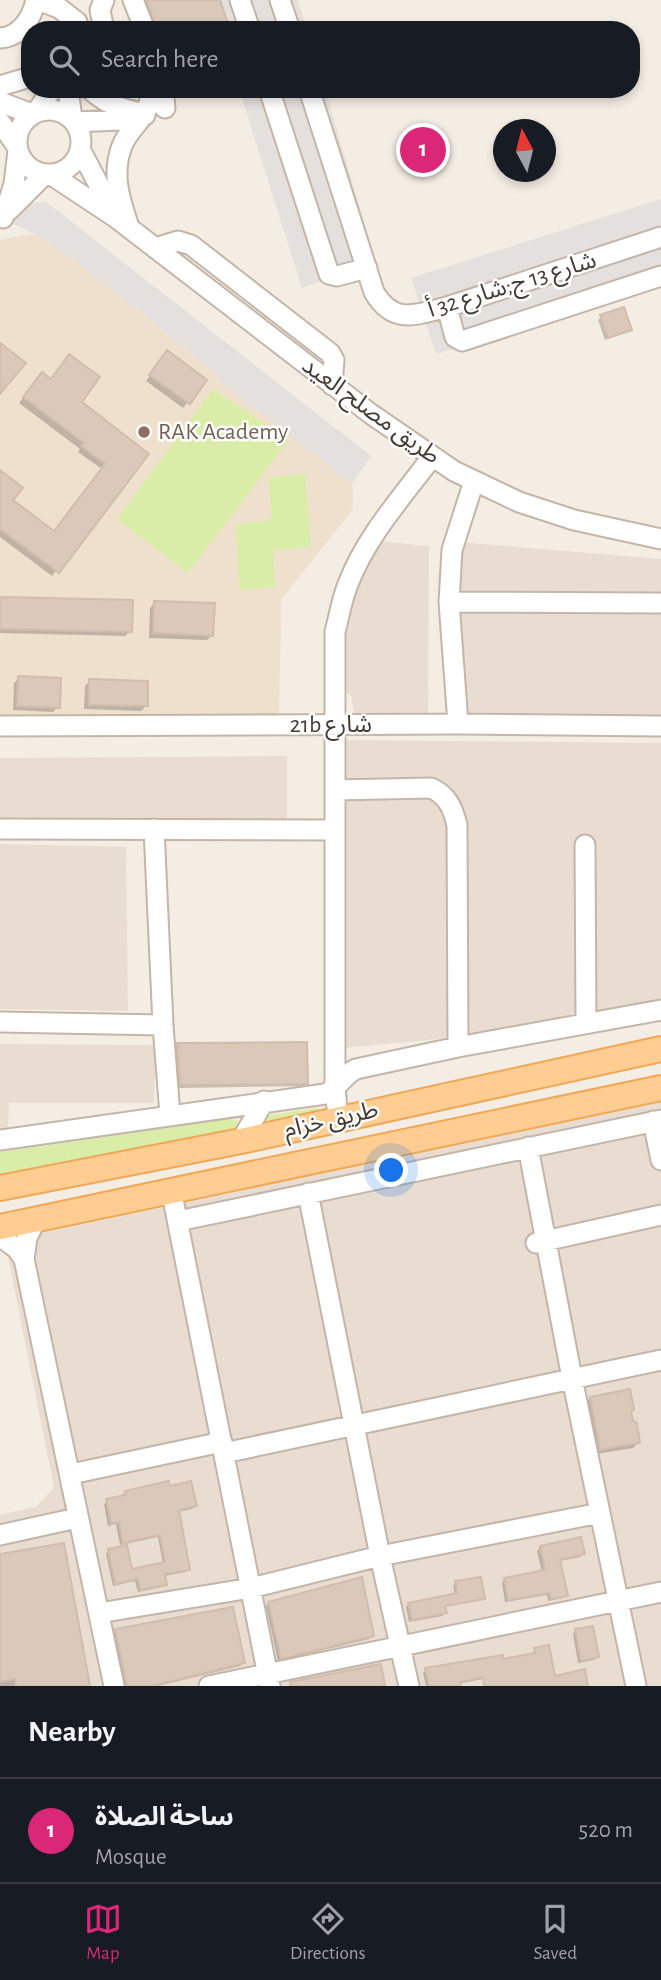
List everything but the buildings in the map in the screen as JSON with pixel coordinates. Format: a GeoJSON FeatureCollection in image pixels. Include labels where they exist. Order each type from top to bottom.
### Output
{"type":"FeatureCollection","features":[{"type":"Feature","properties":{"kind":"main road","name":"طريق خزام"},"geometry":{"type":"LineString","coordinates":[[0,1188],[241,1141],[661,1049]]}},
{"type":"Feature","properties":{"kind":"main road","name":"طريق خزام"},"geometry":{"type":"LineString","coordinates":[[0,1227],[661,1088]]}},
{"type":"Feature","properties":{"kind":"main road"},"geometry":{"type":"LineString","coordinates":[[363,1150],[379,1135],[455,1116],[461,1112],[463,1105],[461,1092]]}},
{"type":"Feature","properties":{"kind":"main road"},"geometry":{"type":"LineString","coordinates":[[0,1205],[22,1200],[74,1172]]}},
{"type":"Feature","properties":{"kind":"street"},"geometry":{"type":"LineString","coordinates":[[27,21],[37,0],[59,8],[70,21]]}},
{"type":"Feature","properties":{"kind":"street"},"geometry":{"type":"LineString","coordinates":[[77,21],[82,0]]}},
{"type":"Feature","properties":{"kind":"street"},"geometry":{"type":"LineString","coordinates":[[102,21],[100,10],[104,0]]}},
{"type":"Feature","properties":{"kind":"street"},"geometry":{"type":"LineString","coordinates":[[133,0],[141,21]]}},
{"type":"Feature","properties":{"kind":"street"},"geometry":{"type":"LineString","coordinates":[[240,0],[247,21]]}},
{"type":"Feature","properties":{"kind":"street"},"geometry":{"type":"LineString","coordinates":[[280,0],[287,21]]}},
{"type":"Feature","properties":{"kind":"street"},"geometry":{"type":"LineString","coordinates":[[0,38],[8,37],[21,29]]}},
{"type":"Feature","properties":{"kind":"street"},"geometry":{"type":"LineString","coordinates":[[0,86],[21,80]]}},
{"type":"Feature","properties":{"kind":"street"},"geometry":{"type":"LineString","coordinates":[[1,220],[14,184],[19,128],[45,98]]}},
{"type":"Feature","properties":{"kind":"street"},"geometry":{"type":"LineString","coordinates":[[1,220],[47,174],[66,169],[73,163],[81,146],[69,98]]}},
{"type":"Feature","properties":{"kind":"street"},"geometry":{"type":"LineString","coordinates":[[100,98],[121,109],[146,114]]}},
{"type":"Feature","properties":{"kind":"street"},"geometry":{"type":"LineString","coordinates":[[122,222],[117,165],[122,146],[131,129],[146,114],[150,98]]}},
{"type":"Feature","properties":{"kind":"street"},"geometry":{"type":"LineString","coordinates":[[272,98],[329,274],[337,276],[367,268]]}},
{"type":"Feature","properties":{"kind":"street","name":"شارع 13 ج;شارع 32 أ"},"geometry":{"type":"LineString","coordinates":[[312,98],[374,292],[388,310],[411,316],[447,307],[661,237]]}},
{"type":"Feature","properties":{"kind":"street"},"geometry":{"type":"LineString","coordinates":[[0,102],[34,113],[55,109],[73,120],[120,120],[146,114]]}},
{"type":"Feature","properties":{"kind":"street"},"geometry":{"type":"LineString","coordinates":[[81,146],[146,114]]}},
{"type":"Feature","properties":{"kind":"street"},"geometry":{"type":"LineString","coordinates":[[0,122],[25,164],[47,174]]}},
{"type":"Feature","properties":{"kind":"street","name":"طريق مصلح العيد"},"geometry":{"type":"LineString","coordinates":[[81,146],[122,222]]}},
{"type":"Feature","properties":{"kind":"street","name":"طريق مصلح العيد"},"geometry":{"type":"LineString","coordinates":[[47,174],[122,222],[332,385],[432,457],[519,502],[574,520],[661,538]]}},
{"type":"Feature","properties":{"kind":"street"},"geometry":{"type":"LineString","coordinates":[[447,307],[455,337],[462,341],[661,276]]}},
{"type":"Feature","properties":{"kind":"street"},"geometry":{"type":"LineString","coordinates":[[338,1118],[335,1088],[335,632],[348,585],[379,528],[432,457]]}},
{"type":"Feature","properties":{"kind":"street"},"geometry":{"type":"LineString","coordinates":[[458,724],[449,602],[453,550],[474,481]]}},
{"type":"Feature","properties":{"kind":"street"},"geometry":{"type":"LineString","coordinates":[[449,602],[661,603]]}},
{"type":"Feature","properties":{"kind":"street","name":"21b شارع"},"geometry":{"type":"LineString","coordinates":[[0,726],[661,726]]}},
{"type":"Feature","properties":{"kind":"street"},"geometry":{"type":"LineString","coordinates":[[335,790],[431,788],[440,792],[449,802],[457,825],[458,1047]]}},
{"type":"Feature","properties":{"kind":"street"},"geometry":{"type":"LineString","coordinates":[[0,828],[335,830]]}},
{"type":"Feature","properties":{"kind":"street"},"geometry":{"type":"LineString","coordinates":[[154,829],[170,1115]]}},
{"type":"Feature","properties":{"kind":"street"},"geometry":{"type":"LineString","coordinates":[[585,845],[586,1023]]}},
{"type":"Feature","properties":{"kind":"street"},"geometry":{"type":"LineString","coordinates":[[0,1140],[325,1094],[356,1069],[458,1047],[661,1010]]}},
{"type":"Feature","properties":{"kind":"street"},"geometry":{"type":"LineString","coordinates":[[0,1022],[163,1025]]}},
{"type":"Feature","properties":{"kind":"street"},"geometry":{"type":"LineString","coordinates":[[241,1141],[264,1101]]}},
{"type":"Feature","properties":{"kind":"street"},"geometry":{"type":"LineString","coordinates":[[178,1221],[657,1121],[661,1160]]}},
{"type":"Feature","properties":{"kind":"street"},"geometry":{"type":"LineString","coordinates":[[522,1148],[568,1379],[600,1513],[636,1686]]}},
{"type":"Feature","properties":{"kind":"street"},"geometry":{"type":"LineString","coordinates":[[171,1189],[269,1680]]}},
{"type":"Feature","properties":{"kind":"street"},"geometry":{"type":"LineString","coordinates":[[303,1194],[348,1426],[409,1686]]}},
{"type":"Feature","properties":{"kind":"street"},"geometry":{"type":"LineString","coordinates":[[541,1242],[661,1215]]}},
{"type":"Feature","properties":{"kind":"street"},"geometry":{"type":"LineString","coordinates":[[36,1219],[27,1238],[24,1259],[114,1686]]}},
{"type":"Feature","properties":{"kind":"street"},"geometry":{"type":"LineString","coordinates":[[0,1236],[17,1249],[24,1259]]}},
{"type":"Feature","properties":{"kind":"street"},"geometry":{"type":"LineString","coordinates":[[71,1474],[348,1426],[661,1360]]}},
{"type":"Feature","properties":{"kind":"street"},"geometry":{"type":"LineString","coordinates":[[99,1613],[251,1588],[380,1556],[600,1513]]}},
{"type":"Feature","properties":{"kind":"street"},"geometry":{"type":"LineString","coordinates":[[0,1535],[77,1518]]}},
{"type":"Feature","properties":{"kind":"street"},"geometry":{"type":"LineString","coordinates":[[209,1686],[269,1680],[400,1646],[661,1592]]}},
{"type":"Feature","properties":{"kind":"shaded area"},"geometry":{"type":"Polygon","coordinates":[[[212,0],[298,0],[304,21],[218,21],[212,0]]]}},
{"type":"Feature","properties":{"kind":"shaded area"},"geometry":{"type":"Polygon","coordinates":[[[242,98],[328,98],[376,263],[302,288],[242,98]]]}},
{"type":"Feature","properties":{"kind":"shaded area"},"geometry":{"type":"Polygon","coordinates":[[[661,199],[661,282],[436,354],[411,278],[661,199]]]}},
{"type":"Feature","properties":{"kind":"shaded area"},"geometry":{"type":"Polygon","coordinates":[[[45,201],[371,456],[352,484],[223,383],[214,372],[133,306],[45,239],[13,224],[11,208],[45,201]]]}},
{"type":"Feature","properties":{"kind":"shaded area","name":"RAK Academy"},"geometry":{"type":"Polygon","coordinates":[[[37,235],[45,239],[133,306],[214,372],[223,383],[352,482],[353,509],[281,600],[279,717],[0,717],[0,240],[37,235]]]}},
{"type":"Feature","properties":{"kind":"shaded area"},"geometry":{"type":"Polygon","coordinates":[[[376,541],[429,546],[428,716],[354,715],[351,695],[338,690],[340,621],[349,617],[351,579],[376,541]]]}},
{"type":"Feature","properties":{"kind":"shaded area"},"geometry":{"type":"Polygon","coordinates":[[[458,542],[661,559],[661,720],[456,721],[458,542]]]}},
{"type":"Feature","properties":{"kind":"shaded area"},"geometry":{"type":"Polygon","coordinates":[[[341,740],[661,743],[661,1002],[429,1040],[341,1048],[341,740]]]}},
{"type":"Feature","properties":{"kind":"shaded area"},"geometry":{"type":"Polygon","coordinates":[[[287,756],[287,820],[0,821],[0,758],[287,756]]]}},
{"type":"Feature","properties":{"kind":"shaded area"},"geometry":{"type":"Polygon","coordinates":[[[0,844],[126,847],[128,1011],[0,1009],[0,844]]]}},
{"type":"Feature","properties":{"kind":"shaded area"},"geometry":{"type":"Polygon","coordinates":[[[0,1044],[156,1045],[154,1103],[9,1103],[8,1131],[0,1132],[0,1044]]]}},
{"type":"Feature","properties":{"kind":"shaded area"},"geometry":{"type":"Polygon","coordinates":[[[661,1102],[661,1686],[0,1686],[0,1515],[36,1507],[54,1488],[5,1241],[661,1102]]]}},
{"type":"Feature","properties":{"kind":"green space"},"geometry":{"type":"Polygon","coordinates":[[[213,389],[289,440],[188,573],[117,519],[213,389]]]}},
{"type":"Feature","properties":{"kind":"green space"},"geometry":{"type":"Polygon","coordinates":[[[305,474],[311,547],[273,550],[275,587],[240,590],[235,524],[272,520],[268,477],[305,474]]]}},
{"type":"Feature","properties":{"kind":"green space"},"geometry":{"type":"Polygon","coordinates":[[[318,1108],[318,1114],[255,1127],[264,1116],[318,1108]]]}},
{"type":"Feature","properties":{"kind":"green space"},"geometry":{"type":"Polygon","coordinates":[[[229,1119],[238,1121],[238,1127],[231,1132],[0,1180],[0,1152],[229,1119]]]}},
{"type":"Feature","properties":{"kind":"place","name":"ساحة الصلاة"},"geometry":{"type":"Point","coordinates":[423,150]}},
{"type":"Feature","properties":{"kind":"place","name":"RAK Academy"},"geometry":{"type":"Point","coordinates":[144,432]}}]}
